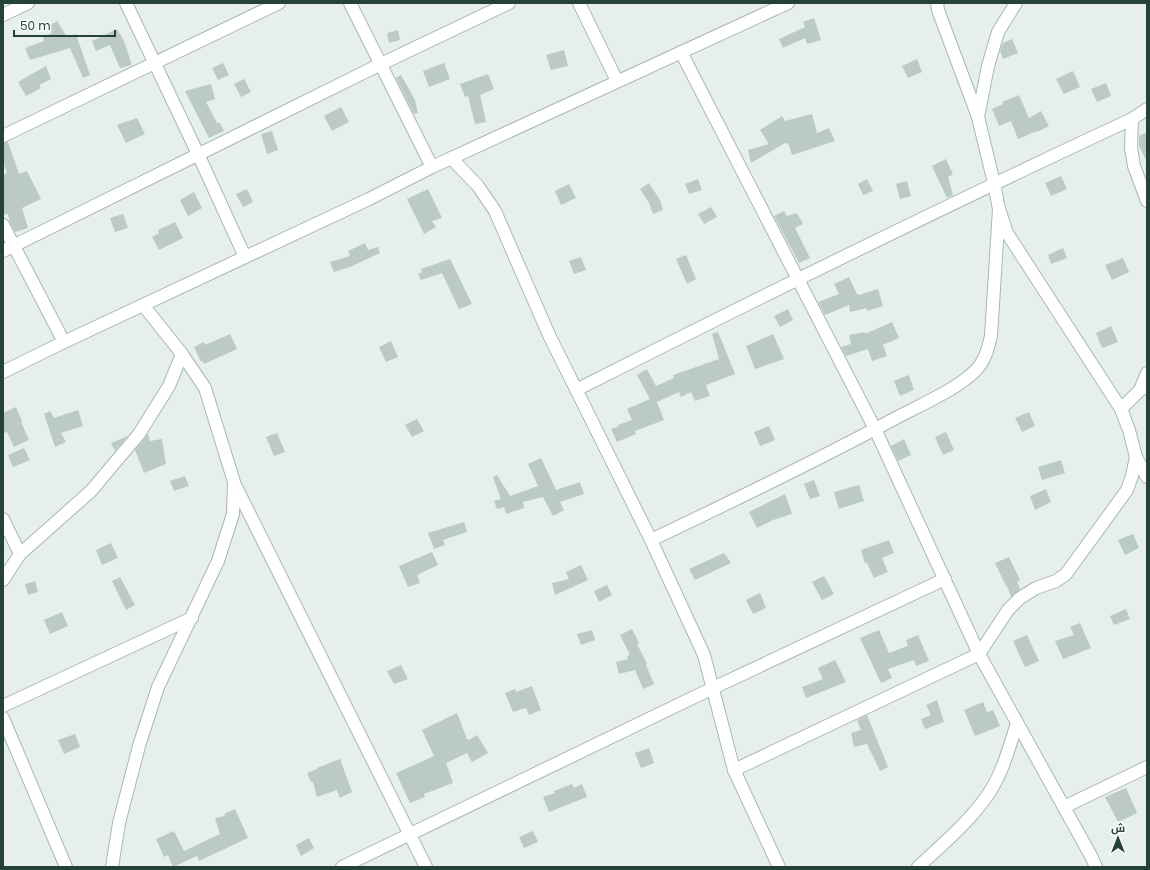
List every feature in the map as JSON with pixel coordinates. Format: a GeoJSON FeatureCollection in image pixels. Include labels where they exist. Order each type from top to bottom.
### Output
{"type":"FeatureCollection","features":[{"type":"Feature","properties":{"kind":"street"},"geometry":{"type":"LineString","coordinates":[[3,15],[28,3]]}},
{"type":"Feature","properties":{"kind":"street"},"geometry":{"type":"LineString","coordinates":[[126,3],[245,257]]}},
{"type":"Feature","properties":{"kind":"street"},"geometry":{"type":"LineString","coordinates":[[3,136],[279,3]]}},
{"type":"Feature","properties":{"kind":"street"},"geometry":{"type":"LineString","coordinates":[[350,3],[432,167]]}},
{"type":"Feature","properties":{"kind":"street"},"geometry":{"type":"LineString","coordinates":[[8,249],[381,64],[509,3]]}},
{"type":"Feature","properties":{"kind":"street"},"geometry":{"type":"LineString","coordinates":[[579,3],[616,81]]}},
{"type":"Feature","properties":{"kind":"street"},"geometry":{"type":"LineString","coordinates":[[3,372],[369,199],[451,158],[788,3]]}},
{"type":"Feature","properties":{"kind":"street"},"geometry":{"type":"LineString","coordinates":[[937,3],[938,10],[978,117],[999,209],[1007,233],[1121,409],[1129,430],[1136,458],[1147,477]]}},
{"type":"Feature","properties":{"kind":"street"},"geometry":{"type":"LineString","coordinates":[[978,117],[988,66],[998,32],[1016,3]]}},
{"type":"Feature","properties":{"kind":"street"},"geometry":{"type":"LineString","coordinates":[[681,52],[875,429],[979,654],[1064,806],[1096,867]]}},
{"type":"Feature","properties":{"kind":"street"},"geometry":{"type":"LineString","coordinates":[[576,390],[797,279],[994,183],[1132,119],[1147,109]]}},
{"type":"Feature","properties":{"kind":"street"},"geometry":{"type":"LineString","coordinates":[[1132,119],[1131,148],[1134,166],[1147,201]]}},
{"type":"Feature","properties":{"kind":"street"},"geometry":{"type":"LineString","coordinates":[[451,158],[478,186],[495,211],[549,336],[651,540],[704,655],[734,770],[779,867]]}},
{"type":"Feature","properties":{"kind":"street"},"geometry":{"type":"LineString","coordinates":[[651,540],[779,479],[875,429],[960,383],[975,370],[987,354],[991,336],[999,209]]}},
{"type":"Feature","properties":{"kind":"street"},"geometry":{"type":"LineString","coordinates":[[3,225],[8,249],[64,342]]}},
{"type":"Feature","properties":{"kind":"street"},"geometry":{"type":"LineString","coordinates":[[143,305],[182,354],[205,388],[234,482],[426,867]]}},
{"type":"Feature","properties":{"kind":"street"},"geometry":{"type":"LineString","coordinates":[[3,580],[20,554],[91,491],[139,434],[169,386],[182,354]]}},
{"type":"Feature","properties":{"kind":"street"},"geometry":{"type":"LineString","coordinates":[[1121,409],[1143,389],[1147,373]]}},
{"type":"Feature","properties":{"kind":"street"},"geometry":{"type":"LineString","coordinates":[[734,770],[979,654],[1008,610],[1020,598],[1036,588],[1056,581],[1066,574],[1127,490],[1136,458]]}},
{"type":"Feature","properties":{"kind":"street"},"geometry":{"type":"LineString","coordinates":[[112,867],[119,823],[139,746],[158,687],[192,618],[218,560],[234,514],[234,482]]}},
{"type":"Feature","properties":{"kind":"street"},"geometry":{"type":"LineString","coordinates":[[3,519],[20,554]]}},
{"type":"Feature","properties":{"kind":"street"},"geometry":{"type":"LineString","coordinates":[[342,867],[713,688],[945,580]]}},
{"type":"Feature","properties":{"kind":"street"},"geometry":{"type":"LineString","coordinates":[[3,706],[192,618]]}},
{"type":"Feature","properties":{"kind":"street"},"geometry":{"type":"LineString","coordinates":[[3,718],[66,867]]}},
{"type":"Feature","properties":{"kind":"street"},"geometry":{"type":"LineString","coordinates":[[918,867],[964,824],[987,796],[998,776],[1009,750],[1017,723]]}},
{"type":"Feature","properties":{"kind":"street"},"geometry":{"type":"LineString","coordinates":[[1064,806],[1147,767]]}},
{"type":"Feature","properties":{"kind":"building"},"geometry":{"type":"Polygon","coordinates":[[[814,18],[821,40],[807,44],[805,38],[783,48],[779,39],[805,27],[803,22],[814,18]]]}},
{"type":"Feature","properties":{"kind":"building"},"geometry":{"type":"Polygon","coordinates":[[[57,21],[67,37],[76,34],[90,75],[83,78],[70,48],[30,60],[25,48],[44,41],[43,37],[52,33],[48,27],[57,21]]]}},
{"type":"Feature","properties":{"kind":"building"},"geometry":{"type":"Polygon","coordinates":[[[117,29],[124,41],[132,65],[120,68],[110,45],[96,51],[92,41],[117,29]]]}},
{"type":"Feature","properties":{"kind":"building"},"geometry":{"type":"Polygon","coordinates":[[[398,30],[400,40],[389,43],[387,33],[398,30]]]}},
{"type":"Feature","properties":{"kind":"building"},"geometry":{"type":"Polygon","coordinates":[[[1012,39],[1018,53],[1003,59],[1000,51],[1003,43],[1012,39]]]}},
{"type":"Feature","properties":{"kind":"building"},"geometry":{"type":"Polygon","coordinates":[[[564,50],[568,66],[551,70],[546,55],[564,50]]]}},
{"type":"Feature","properties":{"kind":"building"},"geometry":{"type":"Polygon","coordinates":[[[917,59],[922,72],[908,78],[902,66],[917,59]]]}},
{"type":"Feature","properties":{"kind":"building"},"geometry":{"type":"Polygon","coordinates":[[[223,63],[229,75],[218,80],[212,68],[223,63]]]}},
{"type":"Feature","properties":{"kind":"building"},"geometry":{"type":"Polygon","coordinates":[[[444,63],[450,79],[429,87],[423,71],[444,63]]]}},
{"type":"Feature","properties":{"kind":"building"},"geometry":{"type":"Polygon","coordinates":[[[46,66],[51,79],[39,85],[41,88],[26,96],[18,82],[46,66]]]}},
{"type":"Feature","properties":{"kind":"building"},"geometry":{"type":"Polygon","coordinates":[[[1073,71],[1080,87],[1064,94],[1056,79],[1073,71]]]}},
{"type":"Feature","properties":{"kind":"building"},"geometry":{"type":"Polygon","coordinates":[[[488,74],[494,89],[480,95],[486,122],[475,124],[468,96],[465,97],[460,84],[488,74]]]}},
{"type":"Feature","properties":{"kind":"building"},"geometry":{"type":"Polygon","coordinates":[[[401,75],[415,100],[418,113],[414,114],[396,78],[401,75]]]}},
{"type":"Feature","properties":{"kind":"building"},"geometry":{"type":"Polygon","coordinates":[[[244,79],[251,92],[241,97],[234,84],[244,79]]]}},
{"type":"Feature","properties":{"kind":"building"},"geometry":{"type":"Polygon","coordinates":[[[1106,83],[1111,96],[1097,102],[1091,89],[1106,83]]]}},
{"type":"Feature","properties":{"kind":"building"},"geometry":{"type":"Polygon","coordinates":[[[211,84],[215,99],[206,102],[217,123],[220,123],[224,131],[209,138],[185,91],[211,84]]]}},
{"type":"Feature","properties":{"kind":"building"},"geometry":{"type":"Polygon","coordinates":[[[1019,95],[1029,118],[1041,111],[1049,126],[1018,139],[1011,121],[999,126],[992,109],[1003,104],[1002,102],[1019,95]]]}},
{"type":"Feature","properties":{"kind":"building"},"geometry":{"type":"Polygon","coordinates":[[[341,107],[349,122],[332,131],[324,116],[341,107]]]}},
{"type":"Feature","properties":{"kind":"building"},"geometry":{"type":"Polygon","coordinates":[[[812,114],[817,133],[829,128],[835,141],[792,155],[788,143],[785,143],[751,163],[748,150],[769,144],[760,130],[782,116],[785,121],[812,114]]]}},
{"type":"Feature","properties":{"kind":"building"},"geometry":{"type":"Polygon","coordinates":[[[137,118],[145,134],[126,143],[117,125],[137,118]]]}},
{"type":"Feature","properties":{"kind":"building"},"geometry":{"type":"Polygon","coordinates":[[[272,131],[278,150],[267,154],[261,134],[272,131]]]}},
{"type":"Feature","properties":{"kind":"building"},"geometry":{"type":"Polygon","coordinates":[[[1147,132],[1147,162],[1139,146],[1139,136],[1147,132]]]}},
{"type":"Feature","properties":{"kind":"building"},"geometry":{"type":"Polygon","coordinates":[[[8,142],[19,174],[27,171],[41,199],[22,208],[28,228],[15,232],[10,223],[8,214],[3,215],[3,175],[7,173],[3,162],[3,143],[8,142]]]}},
{"type":"Feature","properties":{"kind":"building"},"geometry":{"type":"Polygon","coordinates":[[[946,159],[953,174],[948,177],[953,195],[947,198],[932,166],[946,159]]]}},
{"type":"Feature","properties":{"kind":"building"},"geometry":{"type":"Polygon","coordinates":[[[1061,176],[1067,189],[1051,196],[1045,183],[1061,176]]]}},
{"type":"Feature","properties":{"kind":"building"},"geometry":{"type":"Polygon","coordinates":[[[698,179],[702,190],[689,194],[685,184],[698,179]]]}},
{"type":"Feature","properties":{"kind":"building"},"geometry":{"type":"Polygon","coordinates":[[[867,179],[873,191],[863,195],[858,184],[867,179]]]}},
{"type":"Feature","properties":{"kind":"building"},"geometry":{"type":"Polygon","coordinates":[[[907,181],[911,196],[900,199],[896,184],[907,181]]]}},
{"type":"Feature","properties":{"kind":"building"},"geometry":{"type":"Polygon","coordinates":[[[649,183],[660,200],[663,210],[653,214],[649,203],[640,189],[649,183]]]}},
{"type":"Feature","properties":{"kind":"building"},"geometry":{"type":"Polygon","coordinates":[[[569,184],[576,198],[561,205],[555,191],[569,184]]]}},
{"type":"Feature","properties":{"kind":"building"},"geometry":{"type":"Polygon","coordinates":[[[247,189],[253,202],[243,207],[236,194],[247,189]]]}},
{"type":"Feature","properties":{"kind":"building"},"geometry":{"type":"Polygon","coordinates":[[[428,189],[442,218],[432,221],[436,227],[424,234],[407,199],[428,189]]]}},
{"type":"Feature","properties":{"kind":"building"},"geometry":{"type":"Polygon","coordinates":[[[194,192],[202,208],[188,216],[180,200],[194,192]]]}},
{"type":"Feature","properties":{"kind":"building"},"geometry":{"type":"Polygon","coordinates":[[[711,207],[717,217],[704,224],[698,214],[711,207]]]}},
{"type":"Feature","properties":{"kind":"building"},"geometry":{"type":"Polygon","coordinates":[[[784,211],[787,216],[797,213],[803,224],[795,228],[810,258],[799,263],[774,216],[784,211]]]}},
{"type":"Feature","properties":{"kind":"building"},"geometry":{"type":"Polygon","coordinates":[[[123,214],[128,228],[115,232],[110,218],[123,214]]]}},
{"type":"Feature","properties":{"kind":"building"},"geometry":{"type":"Polygon","coordinates":[[[175,222],[183,238],[159,250],[152,237],[159,233],[158,230],[175,222]]]}},
{"type":"Feature","properties":{"kind":"building"},"geometry":{"type":"Polygon","coordinates":[[[365,243],[368,250],[378,247],[380,253],[350,267],[334,272],[330,262],[350,256],[348,251],[365,243]]]}},
{"type":"Feature","properties":{"kind":"building"},"geometry":{"type":"Polygon","coordinates":[[[1063,248],[1067,258],[1051,264],[1048,255],[1063,248]]]}},
{"type":"Feature","properties":{"kind":"building"},"geometry":{"type":"Polygon","coordinates":[[[686,255],[696,279],[687,284],[676,259],[686,255]]]}},
{"type":"Feature","properties":{"kind":"building"},"geometry":{"type":"Polygon","coordinates":[[[581,257],[586,270],[574,274],[569,261],[581,257]]]}},
{"type":"Feature","properties":{"kind":"building"},"geometry":{"type":"Polygon","coordinates":[[[1123,258],[1129,272],[1112,280],[1105,265],[1123,258]]]}},
{"type":"Feature","properties":{"kind":"building"},"geometry":{"type":"Polygon","coordinates":[[[450,259],[472,304],[459,309],[442,273],[421,280],[418,274],[422,272],[421,269],[450,259]]]}},
{"type":"Feature","properties":{"kind":"building"},"geometry":{"type":"Polygon","coordinates":[[[849,277],[857,294],[859,295],[878,289],[883,306],[867,311],[867,308],[850,312],[849,305],[825,315],[818,302],[839,294],[834,284],[849,277]]]}},
{"type":"Feature","properties":{"kind":"building"},"geometry":{"type":"Polygon","coordinates":[[[788,309],[793,320],[780,327],[774,316],[788,309]]]}},
{"type":"Feature","properties":{"kind":"building"},"geometry":{"type":"Polygon","coordinates":[[[892,322],[899,338],[883,345],[887,356],[872,361],[868,349],[846,356],[841,347],[851,344],[849,335],[865,332],[865,334],[892,322]]]}},
{"type":"Feature","properties":{"kind":"building"},"geometry":{"type":"Polygon","coordinates":[[[1111,326],[1118,342],[1102,348],[1096,333],[1111,326]]]}},
{"type":"Feature","properties":{"kind":"building"},"geometry":{"type":"Polygon","coordinates":[[[718,332],[735,374],[706,385],[710,396],[695,401],[691,392],[681,397],[679,392],[657,402],[664,420],[635,431],[636,434],[617,442],[611,429],[632,420],[627,409],[650,399],[637,375],[647,369],[656,386],[674,378],[673,375],[719,359],[712,334],[718,332]]]}},
{"type":"Feature","properties":{"kind":"building"},"geometry":{"type":"Polygon","coordinates":[[[230,334],[237,349],[204,364],[203,361],[201,362],[194,347],[204,342],[205,345],[230,334]]]}},
{"type":"Feature","properties":{"kind":"building"},"geometry":{"type":"Polygon","coordinates":[[[773,334],[784,359],[755,369],[746,346],[773,334]]]}},
{"type":"Feature","properties":{"kind":"building"},"geometry":{"type":"Polygon","coordinates":[[[391,341],[398,357],[386,362],[379,347],[391,341]]]}},
{"type":"Feature","properties":{"kind":"building"},"geometry":{"type":"Polygon","coordinates":[[[909,375],[914,390],[900,396],[894,381],[909,375]]]}},
{"type":"Feature","properties":{"kind":"building"},"geometry":{"type":"Polygon","coordinates":[[[16,407],[29,440],[14,447],[7,432],[3,433],[3,413],[16,407]]]}},
{"type":"Feature","properties":{"kind":"building"},"geometry":{"type":"Polygon","coordinates":[[[78,410],[83,426],[61,433],[66,442],[55,447],[44,414],[50,411],[54,418],[78,410]]]}},
{"type":"Feature","properties":{"kind":"building"},"geometry":{"type":"Polygon","coordinates":[[[1029,412],[1035,426],[1022,432],[1015,418],[1029,412]]]}},
{"type":"Feature","properties":{"kind":"building"},"geometry":{"type":"Polygon","coordinates":[[[417,419],[424,431],[412,437],[405,425],[417,419]]]}},
{"type":"Feature","properties":{"kind":"building"},"geometry":{"type":"Polygon","coordinates":[[[769,426],[775,440],[760,446],[754,432],[769,426]]]}},
{"type":"Feature","properties":{"kind":"building"},"geometry":{"type":"Polygon","coordinates":[[[946,432],[954,450],[943,455],[935,437],[946,432]]]}},
{"type":"Feature","properties":{"kind":"building"},"geometry":{"type":"Polygon","coordinates":[[[277,433],[285,452],[274,456],[266,437],[277,433]]]}},
{"type":"Feature","properties":{"kind":"building"},"geometry":{"type":"Polygon","coordinates":[[[148,434],[150,441],[162,439],[166,464],[144,473],[135,450],[148,434]]]}},
{"type":"Feature","properties":{"kind":"building"},"geometry":{"type":"Polygon","coordinates":[[[128,436],[115,451],[111,443],[128,436]]]}},
{"type":"Feature","properties":{"kind":"building"},"geometry":{"type":"Polygon","coordinates":[[[904,439],[911,455],[898,461],[891,446],[904,439]]]}},
{"type":"Feature","properties":{"kind":"building"},"geometry":{"type":"Polygon","coordinates":[[[24,448],[30,460],[13,467],[8,455],[24,448]]]}},
{"type":"Feature","properties":{"kind":"building"},"geometry":{"type":"Polygon","coordinates":[[[541,458],[556,490],[580,482],[584,494],[560,502],[564,510],[553,516],[543,497],[523,502],[524,508],[506,514],[504,507],[497,509],[494,501],[501,499],[493,477],[497,475],[510,496],[538,486],[528,464],[541,458]]]}},
{"type":"Feature","properties":{"kind":"building"},"geometry":{"type":"Polygon","coordinates":[[[1061,460],[1065,473],[1042,480],[1038,467],[1061,460]]]}},
{"type":"Feature","properties":{"kind":"building"},"geometry":{"type":"Polygon","coordinates":[[[185,476],[189,486],[174,491],[170,481],[185,476]]]}},
{"type":"Feature","properties":{"kind":"building"},"geometry":{"type":"Polygon","coordinates":[[[814,480],[820,496],[810,499],[804,484],[814,480]]]}},
{"type":"Feature","properties":{"kind":"building"},"geometry":{"type":"Polygon","coordinates":[[[859,485],[864,501],[839,509],[834,492],[859,485]]]}},
{"type":"Feature","properties":{"kind":"building"},"geometry":{"type":"Polygon","coordinates":[[[1046,489],[1051,502],[1035,510],[1030,496],[1046,489]]]}},
{"type":"Feature","properties":{"kind":"building"},"geometry":{"type":"Polygon","coordinates":[[[785,494],[792,514],[773,520],[757,528],[749,512],[785,494]]]}},
{"type":"Feature","properties":{"kind":"building"},"geometry":{"type":"Polygon","coordinates":[[[464,522],[467,532],[443,540],[445,545],[434,549],[428,533],[464,522]]]}},
{"type":"Feature","properties":{"kind":"building"},"geometry":{"type":"Polygon","coordinates":[[[1133,534],[1139,548],[1125,555],[1118,540],[1133,534]]]}},
{"type":"Feature","properties":{"kind":"building"},"geometry":{"type":"Polygon","coordinates":[[[889,540],[894,553],[882,558],[888,572],[874,578],[867,563],[865,563],[861,550],[889,540]]]}},
{"type":"Feature","properties":{"kind":"building"},"geometry":{"type":"Polygon","coordinates":[[[111,543],[118,558],[102,565],[96,550],[111,543]]]}},
{"type":"Feature","properties":{"kind":"building"},"geometry":{"type":"Polygon","coordinates":[[[432,552],[438,565],[417,575],[420,583],[408,587],[399,566],[432,552]]]}},
{"type":"Feature","properties":{"kind":"building"},"geometry":{"type":"Polygon","coordinates":[[[724,553],[731,563],[695,580],[689,569],[724,553]]]}},
{"type":"Feature","properties":{"kind":"building"},"geometry":{"type":"Polygon","coordinates":[[[1009,557],[1020,580],[1017,582],[1020,589],[1011,597],[995,563],[1009,557]]]}},
{"type":"Feature","properties":{"kind":"building"},"geometry":{"type":"Polygon","coordinates":[[[581,565],[588,580],[555,595],[552,583],[569,579],[566,572],[581,565]]]}},
{"type":"Feature","properties":{"kind":"building"},"geometry":{"type":"Polygon","coordinates":[[[824,576],[834,594],[822,600],[812,582],[824,576]]]}},
{"type":"Feature","properties":{"kind":"building"},"geometry":{"type":"Polygon","coordinates":[[[120,577],[135,605],[126,610],[112,581],[120,577]]]}},
{"type":"Feature","properties":{"kind":"building"},"geometry":{"type":"Polygon","coordinates":[[[35,581],[38,592],[28,595],[25,584],[35,581]]]}},
{"type":"Feature","properties":{"kind":"building"},"geometry":{"type":"Polygon","coordinates":[[[607,585],[612,595],[599,602],[594,591],[607,585]]]}},
{"type":"Feature","properties":{"kind":"building"},"geometry":{"type":"Polygon","coordinates":[[[760,593],[766,608],[753,614],[746,600],[760,593]]]}},
{"type":"Feature","properties":{"kind":"building"},"geometry":{"type":"Polygon","coordinates":[[[1126,609],[1130,619],[1114,625],[1110,616],[1126,609]]]}},
{"type":"Feature","properties":{"kind":"building"},"geometry":{"type":"Polygon","coordinates":[[[62,612],[68,626],[50,634],[44,620],[62,612]]]}},
{"type":"Feature","properties":{"kind":"building"},"geometry":{"type":"Polygon","coordinates":[[[1080,623],[1091,648],[1063,659],[1055,641],[1074,635],[1070,627],[1080,623]]]}},
{"type":"Feature","properties":{"kind":"building"},"geometry":{"type":"Polygon","coordinates":[[[632,629],[639,643],[637,644],[647,664],[646,665],[654,684],[643,689],[635,670],[619,674],[616,662],[628,659],[627,656],[630,655],[620,635],[632,629]]]}},
{"type":"Feature","properties":{"kind":"building"},"geometry":{"type":"Polygon","coordinates":[[[592,630],[595,640],[581,645],[577,634],[592,630]]]}},
{"type":"Feature","properties":{"kind":"building"},"geometry":{"type":"Polygon","coordinates":[[[879,630],[889,653],[908,646],[906,640],[918,635],[929,661],[916,666],[914,660],[888,669],[892,678],[881,683],[860,638],[879,630]]]}},
{"type":"Feature","properties":{"kind":"building"},"geometry":{"type":"Polygon","coordinates":[[[1027,635],[1039,661],[1025,667],[1013,641],[1027,635]]]}},
{"type":"Feature","properties":{"kind":"building"},"geometry":{"type":"Polygon","coordinates":[[[835,660],[846,682],[806,698],[802,687],[823,679],[818,668],[835,660]]]}},
{"type":"Feature","properties":{"kind":"building"},"geometry":{"type":"Polygon","coordinates":[[[401,665],[408,679],[394,684],[387,671],[401,665]]]}},
{"type":"Feature","properties":{"kind":"building"},"geometry":{"type":"Polygon","coordinates":[[[532,686],[541,710],[529,715],[526,708],[513,712],[505,693],[515,689],[516,692],[532,686]]]}},
{"type":"Feature","properties":{"kind":"building"},"geometry":{"type":"Polygon","coordinates":[[[937,700],[944,722],[925,729],[921,719],[931,715],[926,705],[937,700]]]}},
{"type":"Feature","properties":{"kind":"building"},"geometry":{"type":"Polygon","coordinates":[[[983,702],[987,712],[993,710],[1000,726],[975,736],[964,710],[983,702]]]}},
{"type":"Feature","properties":{"kind":"building"},"geometry":{"type":"Polygon","coordinates":[[[457,713],[467,739],[469,740],[477,735],[488,753],[472,762],[467,753],[446,763],[453,783],[424,794],[425,797],[410,803],[396,773],[434,756],[422,730],[457,713]]]}},
{"type":"Feature","properties":{"kind":"building"},"geometry":{"type":"Polygon","coordinates":[[[867,715],[888,767],[880,771],[867,744],[854,747],[851,733],[861,730],[857,720],[867,715]]]}},
{"type":"Feature","properties":{"kind":"building"},"geometry":{"type":"Polygon","coordinates":[[[75,734],[80,747],[64,754],[58,740],[75,734]]]}},
{"type":"Feature","properties":{"kind":"building"},"geometry":{"type":"Polygon","coordinates":[[[649,748],[654,763],[641,768],[635,753],[649,748]]]}},
{"type":"Feature","properties":{"kind":"building"},"geometry":{"type":"Polygon","coordinates":[[[340,759],[352,792],[340,798],[337,790],[317,797],[313,782],[311,782],[307,773],[340,759]]]}},
{"type":"Feature","properties":{"kind":"building"},"geometry":{"type":"Polygon","coordinates":[[[572,784],[574,788],[582,784],[587,797],[549,812],[543,797],[555,793],[554,791],[572,784]]]}},
{"type":"Feature","properties":{"kind":"building"},"geometry":{"type":"Polygon","coordinates":[[[1126,788],[1137,813],[1118,822],[1105,797],[1126,788]]]}},
{"type":"Feature","properties":{"kind":"building"},"geometry":{"type":"Polygon","coordinates":[[[235,809],[248,838],[199,861],[197,856],[173,867],[168,855],[164,857],[156,839],[174,831],[184,851],[220,834],[215,818],[225,816],[224,814],[235,809]]]}},
{"type":"Feature","properties":{"kind":"building"},"geometry":{"type":"Polygon","coordinates":[[[533,831],[538,842],[524,848],[519,837],[533,831]]]}},
{"type":"Feature","properties":{"kind":"building"},"geometry":{"type":"Polygon","coordinates":[[[309,838],[314,848],[301,856],[296,845],[309,838]]]}}]}
